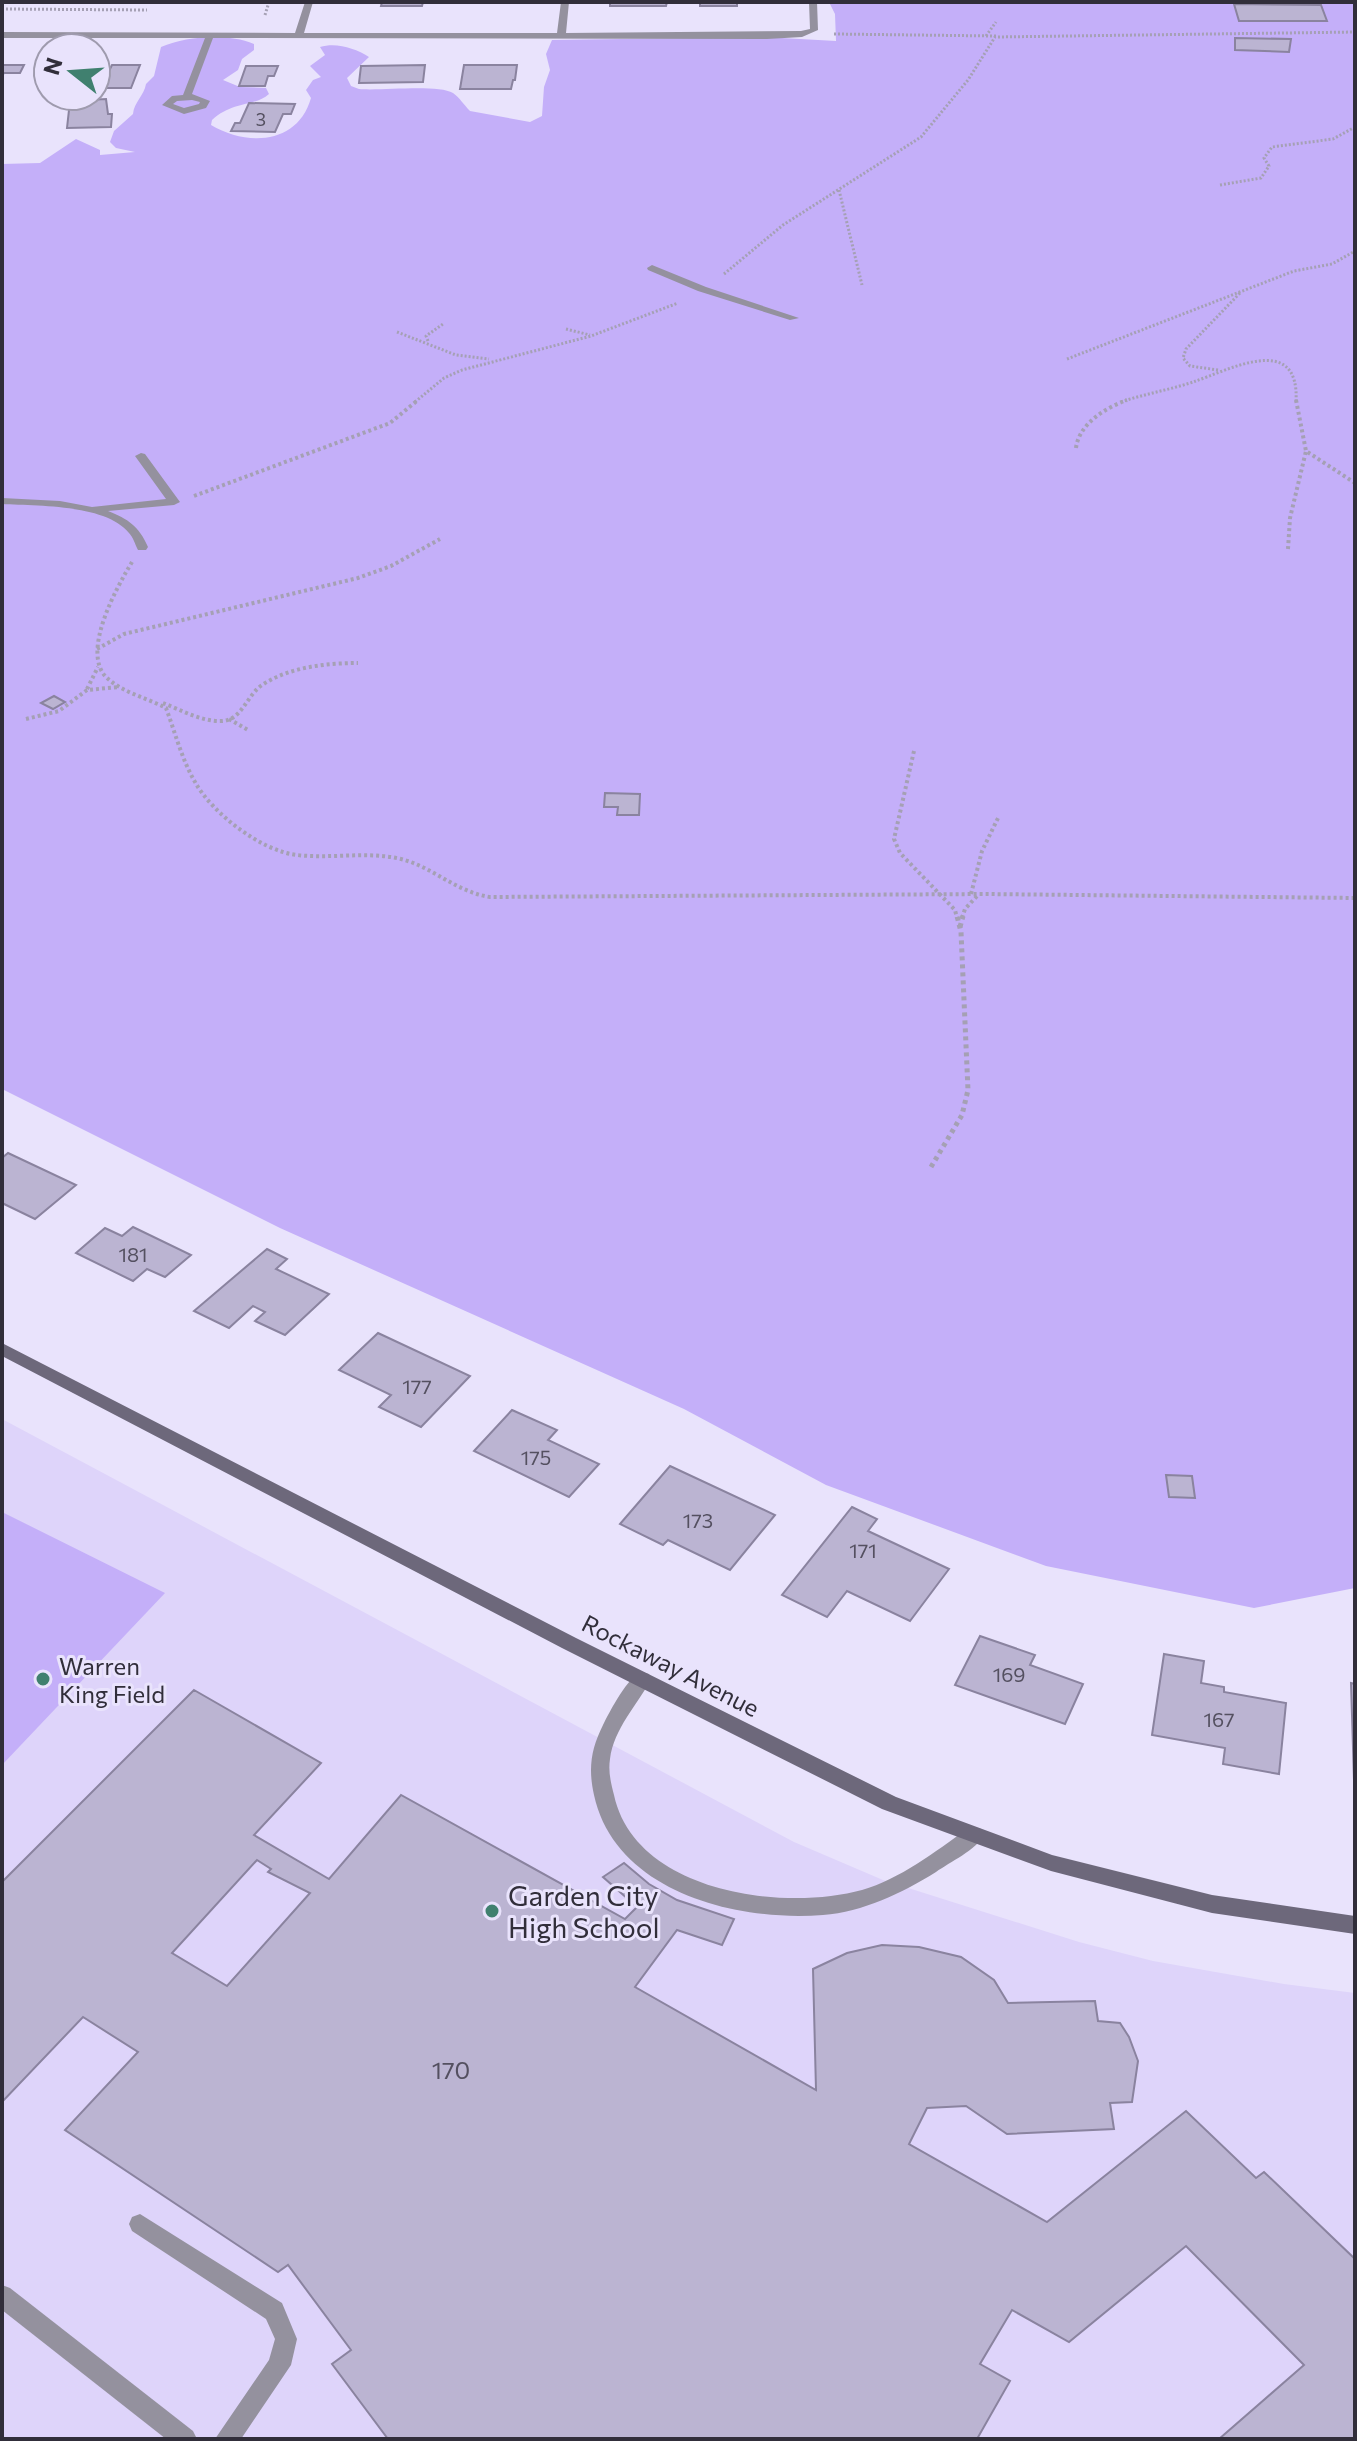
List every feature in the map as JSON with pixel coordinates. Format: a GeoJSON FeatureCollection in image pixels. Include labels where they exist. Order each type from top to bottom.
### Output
{"type":"FeatureCollection","features":[{"type":"Feature","properties":{"kind":"main road","name":"Rockaway Avenue"},"geometry":{"type":"LineString","coordinates":[[2,1349],[889,1803],[1051,1863],[1212,1904],[1355,1928]]}},
{"type":"Feature","properties":{"kind":"street"},"geometry":{"type":"LineString","coordinates":[[299,35],[309,2]]}},
{"type":"Feature","properties":{"kind":"street"},"geometry":{"type":"LineString","coordinates":[[561,36],[565,2]]}},
{"type":"Feature","properties":{"kind":"street"},"geometry":{"type":"LineString","coordinates":[[2,35],[767,36],[802,34],[814,30],[813,2]]}},
{"type":"Feature","properties":{"kind":"street"},"geometry":{"type":"LineString","coordinates":[[187,96],[210,35]]}},
{"type":"Feature","properties":{"kind":"street"},"geometry":{"type":"LineString","coordinates":[[652,268],[702,289],[794,318]]}},
{"type":"Feature","properties":{"kind":"street"},"geometry":{"type":"LineString","coordinates":[[141,456],[174,502]]}},
{"type":"Feature","properties":{"kind":"street"},"geometry":{"type":"LineString","coordinates":[[2,501],[92,508],[174,502]]}},
{"type":"Feature","properties":{"kind":"street"},"geometry":{"type":"LineString","coordinates":[[92,508],[133,528],[141,539],[142,547]]}},
{"type":"Feature","properties":{"kind":"street"},"geometry":{"type":"LineString","coordinates":[[642,1679],[606,1740],[599,1769],[603,1801],[615,1828],[641,1857],[678,1882],[723,1901],[780,1910],[818,1908],[864,1898],[922,1871],[974,1835]]}},
{"type":"Feature","properties":{"kind":"street"},"geometry":{"type":"LineString","coordinates":[[140,2224],[274,2311],[286,2339],[279,2365],[227,2439]]}},
{"type":"Feature","properties":{"kind":"street"},"geometry":{"type":"LineString","coordinates":[[2,2296],[185,2439]]}},
{"type":"Feature","properties":{"kind":"path"},"geometry":{"type":"LineString","coordinates":[[2,9],[147,10]]}},
{"type":"Feature","properties":{"kind":"path"},"geometry":{"type":"LineString","coordinates":[[985,37],[996,22]]}},
{"type":"Feature","properties":{"kind":"path"},"geometry":{"type":"LineString","coordinates":[[848,34],[1107,37],[1215,32],[1355,32]]}},
{"type":"Feature","properties":{"kind":"path"},"geometry":{"type":"LineString","coordinates":[[174,502],[390,423],[444,378],[494,359],[591,336],[632,322],[702,289],[763,240],[921,137],[968,80],[995,37],[1001,36]]}},
{"type":"Feature","properties":{"kind":"path"},"geometry":{"type":"LineString","coordinates":[[1220,185],[1261,178],[1267,173],[1269,166],[1264,158],[1272,147],[1333,139],[1355,127]]}},
{"type":"Feature","properties":{"kind":"path"},"geometry":{"type":"LineString","coordinates":[[839,190],[862,285]]}},
{"type":"Feature","properties":{"kind":"path"},"geometry":{"type":"LineString","coordinates":[[1067,359],[1294,271],[1332,264],[1355,251]]}},
{"type":"Feature","properties":{"kind":"path"},"geometry":{"type":"LineString","coordinates":[[1219,370],[1190,366],[1183,358],[1186,349],[1245,290]]}},
{"type":"Feature","properties":{"kind":"path"},"geometry":{"type":"LineString","coordinates":[[429,342],[426,336],[429,331],[443,324]]}},
{"type":"Feature","properties":{"kind":"path"},"geometry":{"type":"LineString","coordinates":[[566,329],[591,336]]}},
{"type":"Feature","properties":{"kind":"path"},"geometry":{"type":"LineString","coordinates":[[397,332],[456,355],[494,359]]}},
{"type":"Feature","properties":{"kind":"path"},"geometry":{"type":"LineString","coordinates":[[1076,448],[1076,440],[1085,427],[1112,404],[1131,396],[1188,384],[1246,362],[1269,361],[1284,365],[1292,371],[1296,380],[1296,407],[1306,451],[1290,518],[1288,549]]}},
{"type":"Feature","properties":{"kind":"path"},"geometry":{"type":"LineString","coordinates":[[1306,451],[1355,483]]}},
{"type":"Feature","properties":{"kind":"path"},"geometry":{"type":"LineString","coordinates":[[97,650],[124,634],[358,578],[391,566],[440,539]]}},
{"type":"Feature","properties":{"kind":"path"},"geometry":{"type":"LineString","coordinates":[[26,719],[59,711],[87,690],[98,667],[97,650],[114,599],[142,547]]}},
{"type":"Feature","properties":{"kind":"path"},"geometry":{"type":"LineString","coordinates":[[229,719],[242,710],[252,693],[280,677],[329,665],[358,663]]}},
{"type":"Feature","properties":{"kind":"path"},"geometry":{"type":"LineString","coordinates":[[98,667],[121,687],[207,718],[229,719],[248,730]]}},
{"type":"Feature","properties":{"kind":"path"},"geometry":{"type":"LineString","coordinates":[[87,690],[121,687]]}},
{"type":"Feature","properties":{"kind":"path"},"geometry":{"type":"LineString","coordinates":[[143,696],[166,708],[195,783],[214,806],[254,840],[274,850],[296,855],[404,860],[460,890],[490,897],[980,894],[1355,898]]}},
{"type":"Feature","properties":{"kind":"path"},"geometry":{"type":"LineString","coordinates":[[914,751],[894,839],[900,853],[943,894],[955,910],[960,928],[968,1090],[962,1115],[931,1167]]}},
{"type":"Feature","properties":{"kind":"path"},"geometry":{"type":"LineString","coordinates":[[971,894],[982,851],[998,818]]}},
{"type":"Feature","properties":{"kind":"path"},"geometry":{"type":"LineString","coordinates":[[960,928],[970,899],[980,894]]}},
{"type":"Feature","properties":{"kind":"shaded area"},"geometry":{"type":"Polygon","coordinates":[[[829,2],[1355,2],[1355,1588],[1254,1608],[1046,1566],[826,1485],[684,1409],[280,1228],[2,1089],[2,164],[40,163],[76,139],[100,150],[100,155],[135,152],[116,148],[110,142],[114,131],[133,114],[146,84],[154,76],[161,47],[183,40],[220,37],[254,44],[254,50],[242,59],[238,70],[223,80],[240,87],[266,88],[269,94],[220,114],[211,125],[240,137],[270,137],[295,125],[311,98],[306,90],[313,80],[321,77],[310,66],[325,55],[320,47],[332,45],[369,57],[347,78],[351,86],[359,89],[446,90],[470,111],[530,122],[542,116],[544,87],[550,70],[546,54],[552,40],[764,37],[836,41],[835,14],[829,2]]]}},
{"type":"Feature","properties":{"kind":"shaded area","name":"Garden City High School"},"geometry":{"type":"Polygon","coordinates":[[[2,1419],[794,1842],[883,1880],[1079,1942],[1153,1961],[1355,1993],[1355,2439],[2,2439],[2,1419]]]}},
{"type":"Feature","properties":{"kind":"shaded area","name":"Warren King Field"},"geometry":{"type":"Polygon","coordinates":[[[2,1512],[165,1593],[2,1765],[2,1512]]]}},
{"type":"Feature","properties":{"kind":"building"},"geometry":{"type":"Polygon","coordinates":[[[382,2],[423,2],[422,6],[381,6],[382,2]]]}},
{"type":"Feature","properties":{"kind":"building"},"geometry":{"type":"Polygon","coordinates":[[[610,2],[667,2],[666,6],[610,6],[610,2]]]}},
{"type":"Feature","properties":{"kind":"building"},"geometry":{"type":"Polygon","coordinates":[[[700,2],[737,2],[737,6],[700,6],[700,2]]]}},
{"type":"Feature","properties":{"kind":"building"},"geometry":{"type":"Polygon","coordinates":[[[1234,4],[1321,5],[1327,21],[1239,21],[1234,4]]]}},
{"type":"Feature","properties":{"kind":"building"},"geometry":{"type":"Polygon","coordinates":[[[1235,38],[1291,39],[1289,52],[1235,50],[1235,38]]]}},
{"type":"Feature","properties":{"kind":"building"},"geometry":{"type":"Polygon","coordinates":[[[2,65],[24,65],[20,73],[4,73],[2,76],[2,65]]]}},
{"type":"Feature","properties":{"kind":"building"},"geometry":{"type":"Polygon","coordinates":[[[112,65],[140,65],[131,88],[112,88],[112,65]]]}},
{"type":"Feature","properties":{"kind":"building"},"geometry":{"type":"Polygon","coordinates":[[[425,65],[423,82],[359,83],[361,66],[425,65]]]}},
{"type":"Feature","properties":{"kind":"building"},"geometry":{"type":"Polygon","coordinates":[[[464,65],[517,65],[515,80],[511,89],[460,89],[464,65]]]}},
{"type":"Feature","properties":{"kind":"building"},"geometry":{"type":"Polygon","coordinates":[[[246,66],[278,66],[274,76],[268,76],[265,86],[239,86],[246,66]]]}},
{"type":"Feature","properties":{"kind":"building"},"geometry":{"type":"Polygon","coordinates":[[[249,103],[295,104],[291,114],[283,114],[275,132],[231,131],[235,123],[240,123],[249,103]]]}},
{"type":"Feature","properties":{"kind":"building"},"geometry":{"type":"Polygon","coordinates":[[[69,112],[112,114],[111,127],[67,128],[69,112]]]}},
{"type":"Feature","properties":{"kind":"building"},"geometry":{"type":"Polygon","coordinates":[[[54,696],[65,702],[53,709],[41,703],[54,696]]]}},
{"type":"Feature","properties":{"kind":"building"},"geometry":{"type":"Polygon","coordinates":[[[605,793],[640,794],[639,815],[617,815],[618,807],[604,807],[605,793]]]}},
{"type":"Feature","properties":{"kind":"building"},"geometry":{"type":"Polygon","coordinates":[[[8,1153],[76,1185],[35,1219],[2,1203],[2,1158],[8,1153]]]}},
{"type":"Feature","properties":{"kind":"building"},"geometry":{"type":"Polygon","coordinates":[[[133,1227],[191,1255],[165,1277],[147,1269],[133,1281],[76,1253],[105,1228],[122,1236],[133,1227]]]}},
{"type":"Feature","properties":{"kind":"building"},"geometry":{"type":"Polygon","coordinates":[[[267,1249],[287,1259],[276,1269],[329,1294],[285,1335],[255,1321],[265,1312],[253,1306],[229,1328],[194,1311],[267,1249]]]}},
{"type":"Feature","properties":{"kind":"building"},"geometry":{"type":"Polygon","coordinates":[[[378,1333],[470,1376],[421,1427],[379,1407],[391,1395],[339,1370],[378,1333]]]}},
{"type":"Feature","properties":{"kind":"building"},"geometry":{"type":"Polygon","coordinates":[[[512,1410],[557,1430],[548,1440],[599,1464],[569,1497],[474,1451],[512,1410]]]}},
{"type":"Feature","properties":{"kind":"building"},"geometry":{"type":"Polygon","coordinates":[[[670,1466],[775,1515],[730,1570],[668,1540],[663,1545],[620,1524],[670,1466]]]}},
{"type":"Feature","properties":{"kind":"building"},"geometry":{"type":"Polygon","coordinates":[[[1166,1475],[1192,1476],[1195,1498],[1169,1497],[1166,1475]]]}},
{"type":"Feature","properties":{"kind":"building"},"geometry":{"type":"Polygon","coordinates":[[[852,1507],[877,1519],[868,1531],[949,1569],[910,1621],[847,1591],[827,1617],[782,1595],[852,1507]]]}},
{"type":"Feature","properties":{"kind":"building"},"geometry":{"type":"Polygon","coordinates":[[[980,1636],[1035,1655],[1030,1665],[1083,1684],[1065,1724],[955,1685],[980,1636]]]}},
{"type":"Feature","properties":{"kind":"building"},"geometry":{"type":"Polygon","coordinates":[[[1164,1654],[1204,1661],[1201,1683],[1224,1687],[1224,1692],[1286,1703],[1279,1774],[1223,1764],[1225,1748],[1152,1735],[1164,1654]]]}},
{"type":"Feature","properties":{"kind":"building"},"geometry":{"type":"Polygon","coordinates":[[[1351,1683],[1355,1684],[1355,1781],[1354,1780],[1351,1683]]]}},
{"type":"Feature","properties":{"kind":"building"},"geometry":{"type":"Polygon","coordinates":[[[194,1690],[321,1763],[254,1835],[329,1879],[401,1795],[625,1919],[637,1907],[603,1877],[624,1863],[649,1884],[677,1900],[734,1919],[722,1945],[677,1930],[635,1987],[816,2090],[813,1969],[847,1953],[882,1945],[919,1947],[961,1957],[994,1980],[1008,2003],[1095,2001],[1098,2021],[1120,2023],[1138,2061],[1132,2102],[1110,2103],[1114,2129],[1007,2134],[966,2106],[927,2108],[909,2144],[1047,2222],[1186,2111],[1256,2178],[1264,2172],[1355,2259],[1355,2439],[1219,2439],[1304,2365],[1186,2246],[1069,2342],[1012,2310],[980,2364],[1010,2381],[977,2439],[388,2439],[332,2364],[351,2350],[288,2265],[278,2272],[65,2130],[138,2052],[83,2017],[2,2102],[2,1882],[194,1690]],[[257,1860],[172,1953],[227,1986],[310,1893],[268,1872],[271,1869],[257,1860]]]}},
{"type":"Feature","properties":{"kind":"place","name":"Warren King Field"},"geometry":{"type":"Point","coordinates":[43,1679]}},
{"type":"Feature","properties":{"kind":"place","name":"Garden City High School"},"geometry":{"type":"Point","coordinates":[492,1911]}}]}
